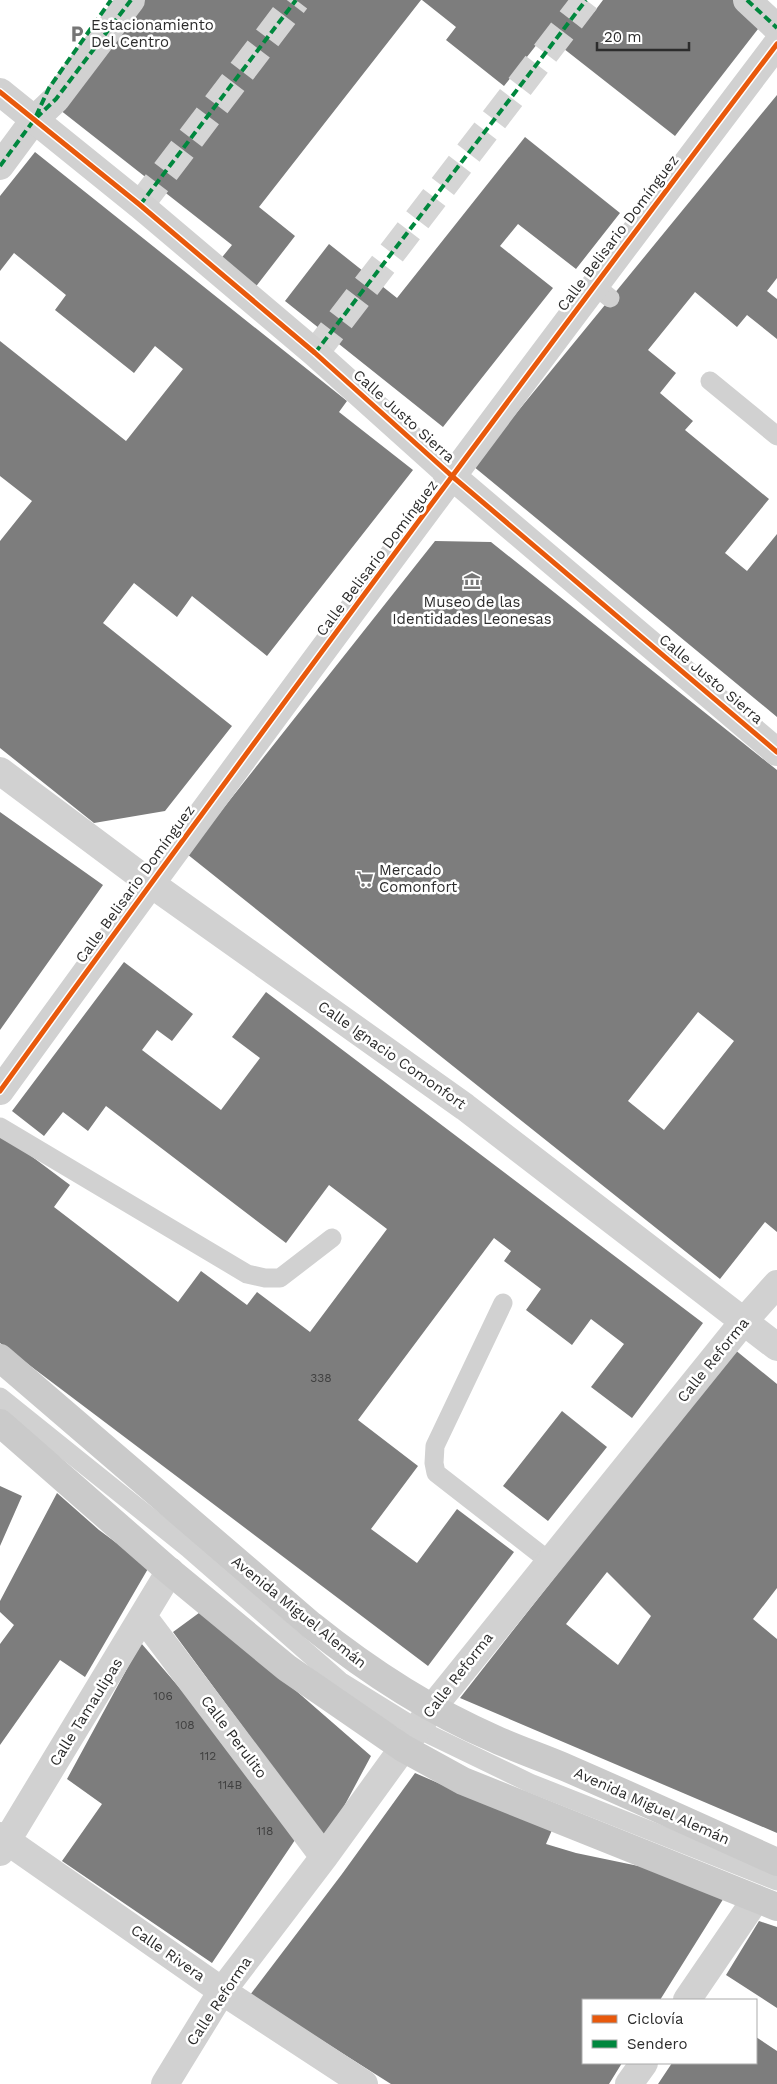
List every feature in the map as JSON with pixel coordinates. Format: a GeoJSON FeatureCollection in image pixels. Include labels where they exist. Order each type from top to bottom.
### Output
{"type":"FeatureCollection","features":[{"type":"Feature","properties":{"kind":"main road","name":"Avenida Miguel Alemán"},"geometry":{"type":"LineString","coordinates":[[0,1358],[332,1642],[383,1679],[417,1728],[470,1784],[766,1903]]}},
{"type":"Feature","properties":{"kind":"main road","name":"Avenida Miguel Alemán"},"geometry":{"type":"LineString","coordinates":[[0,1423],[170,1571],[286,1668],[417,1728],[494,1739],[566,1768],[777,1862]]}},
{"type":"Feature","properties":{"kind":"street"},"geometry":{"type":"LineString","coordinates":[[34,120],[49,88],[111,0]]}},
{"type":"Feature","properties":{"kind":"street"},"geometry":{"type":"LineString","coordinates":[[0,166],[34,120],[56,99],[131,0]]}},
{"type":"Feature","properties":{"kind":"street"},"geometry":{"type":"LineString","coordinates":[[748,0],[777,28]]}},
{"type":"Feature","properties":{"kind":"street","name":"Calle Belisario Domínguez"},"geometry":{"type":"LineString","coordinates":[[0,1091],[150,883],[453,477],[602,292],[777,44]]}},
{"type":"Feature","properties":{"kind":"street","name":"Calle Justo Sierra"},"geometry":{"type":"LineString","coordinates":[[0,92],[140,205],[308,346],[453,477],[777,752]]}},
{"type":"Feature","properties":{"kind":"street","name":"Calle Ignacio Comonfort"},"geometry":{"type":"LineString","coordinates":[[0,771],[150,883],[465,1107],[777,1347]]}},
{"type":"Feature","properties":{"kind":"street","name":"Calle Reforma"},"geometry":{"type":"LineString","coordinates":[[165,2084],[222,1991],[324,1857],[417,1728],[549,1561],[744,1321],[777,1284]]}},
{"type":"Feature","properties":{"kind":"street","name":"Calle Tamaulipas"},"geometry":{"type":"LineString","coordinates":[[2,1843],[144,1618],[170,1571]]}},
{"type":"Feature","properties":{"kind":"street","name":"Calle Perulito"},"geometry":{"type":"LineString","coordinates":[[144,1618],[324,1857]]}},
{"type":"Feature","properties":{"kind":"street","name":"Calle Rivera"},"geometry":{"type":"LineString","coordinates":[[2,1843],[364,2084]]}},
{"type":"Feature","properties":{"kind":"street"},"geometry":{"type":"LineString","coordinates":[[688,1999],[766,1903]]}},
{"type":"Feature","properties":{"kind":"street"},"geometry":{"type":"LineString","coordinates":[[629,2084],[643,2064]]}},
{"type":"Feature","properties":{"kind":"lane"},"geometry":{"type":"LineString","coordinates":[[710,381],[777,436]]}},
{"type":"Feature","properties":{"kind":"lane"},"geometry":{"type":"LineString","coordinates":[[0,1127],[247,1274],[265,1278],[280,1278],[332,1238]]}},
{"type":"Feature","properties":{"kind":"lane"},"geometry":{"type":"LineString","coordinates":[[503,1303],[436,1446],[434,1464],[436,1474],[549,1561]]}},
{"type":"Feature","properties":{"kind":"lane"},"geometry":{"type":"LineString","coordinates":[[0,1397],[188,1548],[340,1681],[417,1728],[530,1783],[777,1881]]}},
{"type":"Feature","properties":{"kind":"building"},"geometry":{"type":"Polygon","coordinates":[[[138,0],[421,0],[259,207],[295,236],[254,289],[219,261],[232,245],[55,106],[138,0]]]}},
{"type":"Feature","properties":{"kind":"building"},"geometry":{"type":"Polygon","coordinates":[[[422,0],[580,0],[594,12],[603,0],[739,0],[765,20],[675,136],[545,34],[504,86],[446,40],[456,27],[422,0]]]}},
{"type":"Feature","properties":{"kind":"building"},"geometry":{"type":"Polygon","coordinates":[[[777,95],[777,278],[767,291],[777,299],[777,339],[747,315],[737,327],[695,292],[648,350],[676,373],[660,393],[693,421],[685,430],[769,499],[725,553],[747,571],[777,534],[777,717],[473,466],[777,95]]]}},
{"type":"Feature","properties":{"kind":"building"},"geometry":{"type":"Polygon","coordinates":[[[525,137],[620,213],[576,269],[518,224],[500,246],[553,288],[443,427],[285,301],[329,244],[397,298],[525,137]]]}},
{"type":"Feature","properties":{"kind":"building"},"geometry":{"type":"Polygon","coordinates":[[[35,152],[347,401],[339,412],[413,470],[267,656],[192,596],[177,617],[134,583],[103,623],[232,726],[165,811],[94,823],[0,748],[0,541],[32,501],[0,476],[0,341],[126,441],[183,369],[155,346],[134,373],[55,310],[66,295],[14,253],[0,271],[0,196],[35,152]]]}},
{"type":"Feature","properties":{"kind":"building"},"geometry":{"type":"Polygon","coordinates":[[[435,541],[491,542],[777,770],[777,1232],[765,1222],[720,1279],[187,854],[435,541]],[[698,1012],[628,1101],[664,1130],[734,1041],[698,1012]]]}},
{"type":"Feature","properties":{"kind":"building"},"geometry":{"type":"Polygon","coordinates":[[[0,812],[103,885],[0,1030],[0,812]]]}},
{"type":"Feature","properties":{"kind":"building"},"geometry":{"type":"Polygon","coordinates":[[[124,962],[193,1014],[172,1041],[157,1030],[142,1050],[221,1110],[260,1058],[232,1037],[266,992],[703,1323],[632,1418],[591,1387],[624,1344],[591,1319],[572,1345],[526,1310],[541,1289],[504,1261],[511,1251],[494,1238],[358,1420],[418,1466],[371,1529],[417,1563],[457,1509],[514,1552],[428,1666],[0,1343],[0,1138],[3,1135],[70,1185],[54,1207],[178,1302],[201,1271],[247,1305],[257,1292],[310,1332],[387,1229],[329,1185],[286,1243],[106,1106],[88,1131],[63,1112],[44,1136],[12,1111],[124,962]]]}},
{"type":"Feature","properties":{"kind":"building"},"geometry":{"type":"Polygon","coordinates":[[[734,1349],[777,1384],[777,1588],[753,1619],[777,1639],[777,1833],[460,1698],[734,1349]],[[607,1572],[566,1624],[618,1665],[651,1616],[607,1572]]]}},
{"type":"Feature","properties":{"kind":"building"},"geometry":{"type":"Polygon","coordinates":[[[562,1411],[607,1447],[548,1521],[503,1486],[562,1411]]]}},
{"type":"Feature","properties":{"kind":"building"},"geometry":{"type":"Polygon","coordinates":[[[0,1486],[22,1496],[0,1546],[0,1486]]]}},
{"type":"Feature","properties":{"kind":"building"},"geometry":{"type":"Polygon","coordinates":[[[57,1493],[99,1530],[149,1567],[85,1677],[60,1660],[0,1745],[0,1644],[14,1625],[0,1612],[0,1601],[57,1493]]]}},
{"type":"Feature","properties":{"kind":"building"},"geometry":{"type":"Polygon","coordinates":[[[203,1610],[371,1756],[326,1840],[173,1632],[203,1610]]]}},
{"type":"Feature","properties":{"kind":"building"},"geometry":{"type":"Polygon","coordinates":[[[141,1643],[184,1693],[295,1840],[212,1963],[62,1861],[102,1804],[67,1779],[141,1643]]]}},
{"type":"Feature","properties":{"kind":"building"},"geometry":{"type":"Polygon","coordinates":[[[415,1773],[459,1792],[555,1823],[546,1844],[576,1853],[672,1873],[727,1893],[661,1999],[582,1999],[582,2064],[621,2064],[609,2084],[391,2084],[250,1995],[342,1874],[415,1773]]]}},
{"type":"Feature","properties":{"kind":"building"},"geometry":{"type":"Polygon","coordinates":[[[759,1921],[777,1927],[777,2008],[726,1975],[759,1921]]]}},
{"type":"Feature","properties":{"kind":"building"},"geometry":{"type":"Polygon","coordinates":[[[757,2038],[777,2051],[777,2084],[658,2084],[671,2064],[757,2064],[757,2038]]]}},
{"type":"Feature","properties":{"kind":"tunnel"},"geometry":{"type":"LineString","coordinates":[[140,205],[296,0]]}},
{"type":"Feature","properties":{"kind":"tunnel"},"geometry":{"type":"LineString","coordinates":[[315,353],[586,0]]}},
{"type":"Feature","properties":{"kind":"marked path"},"geometry":{"type":"LineString","coordinates":[[36,116],[49,88],[111,0]]}},
{"type":"Feature","properties":{"kind":"marked path"},"geometry":{"type":"LineString","coordinates":[[0,166],[34,120],[56,99],[131,0]]}},
{"type":"Feature","properties":{"kind":"marked path"},"geometry":{"type":"LineString","coordinates":[[140,205],[296,0]]}},
{"type":"Feature","properties":{"kind":"marked path"},"geometry":{"type":"LineString","coordinates":[[315,353],[586,0]]}},
{"type":"Feature","properties":{"kind":"marked path"},"geometry":{"type":"LineString","coordinates":[[747,0],[777,28]]}},
{"type":"Feature","properties":{"kind":"cycle path"},"geometry":{"type":"LineString","coordinates":[[0,1091],[386,565],[777,44]]}},
{"type":"Feature","properties":{"kind":"cycle path"},"geometry":{"type":"LineString","coordinates":[[0,92],[140,205],[315,353],[453,477],[777,752]]}},
{"type":"Feature","properties":{"kind":"place","name":"Estacionamiento Del Centro"},"geometry":{"type":"Point","coordinates":[77,34]}},
{"type":"Feature","properties":{"kind":"place","name":"Museo de las Identidades Leonesas"},"geometry":{"type":"Point","coordinates":[472,581]}},
{"type":"Feature","properties":{"kind":"place","name":"Mercado Comonfort"},"geometry":{"type":"Point","coordinates":[365,879]}}]}
